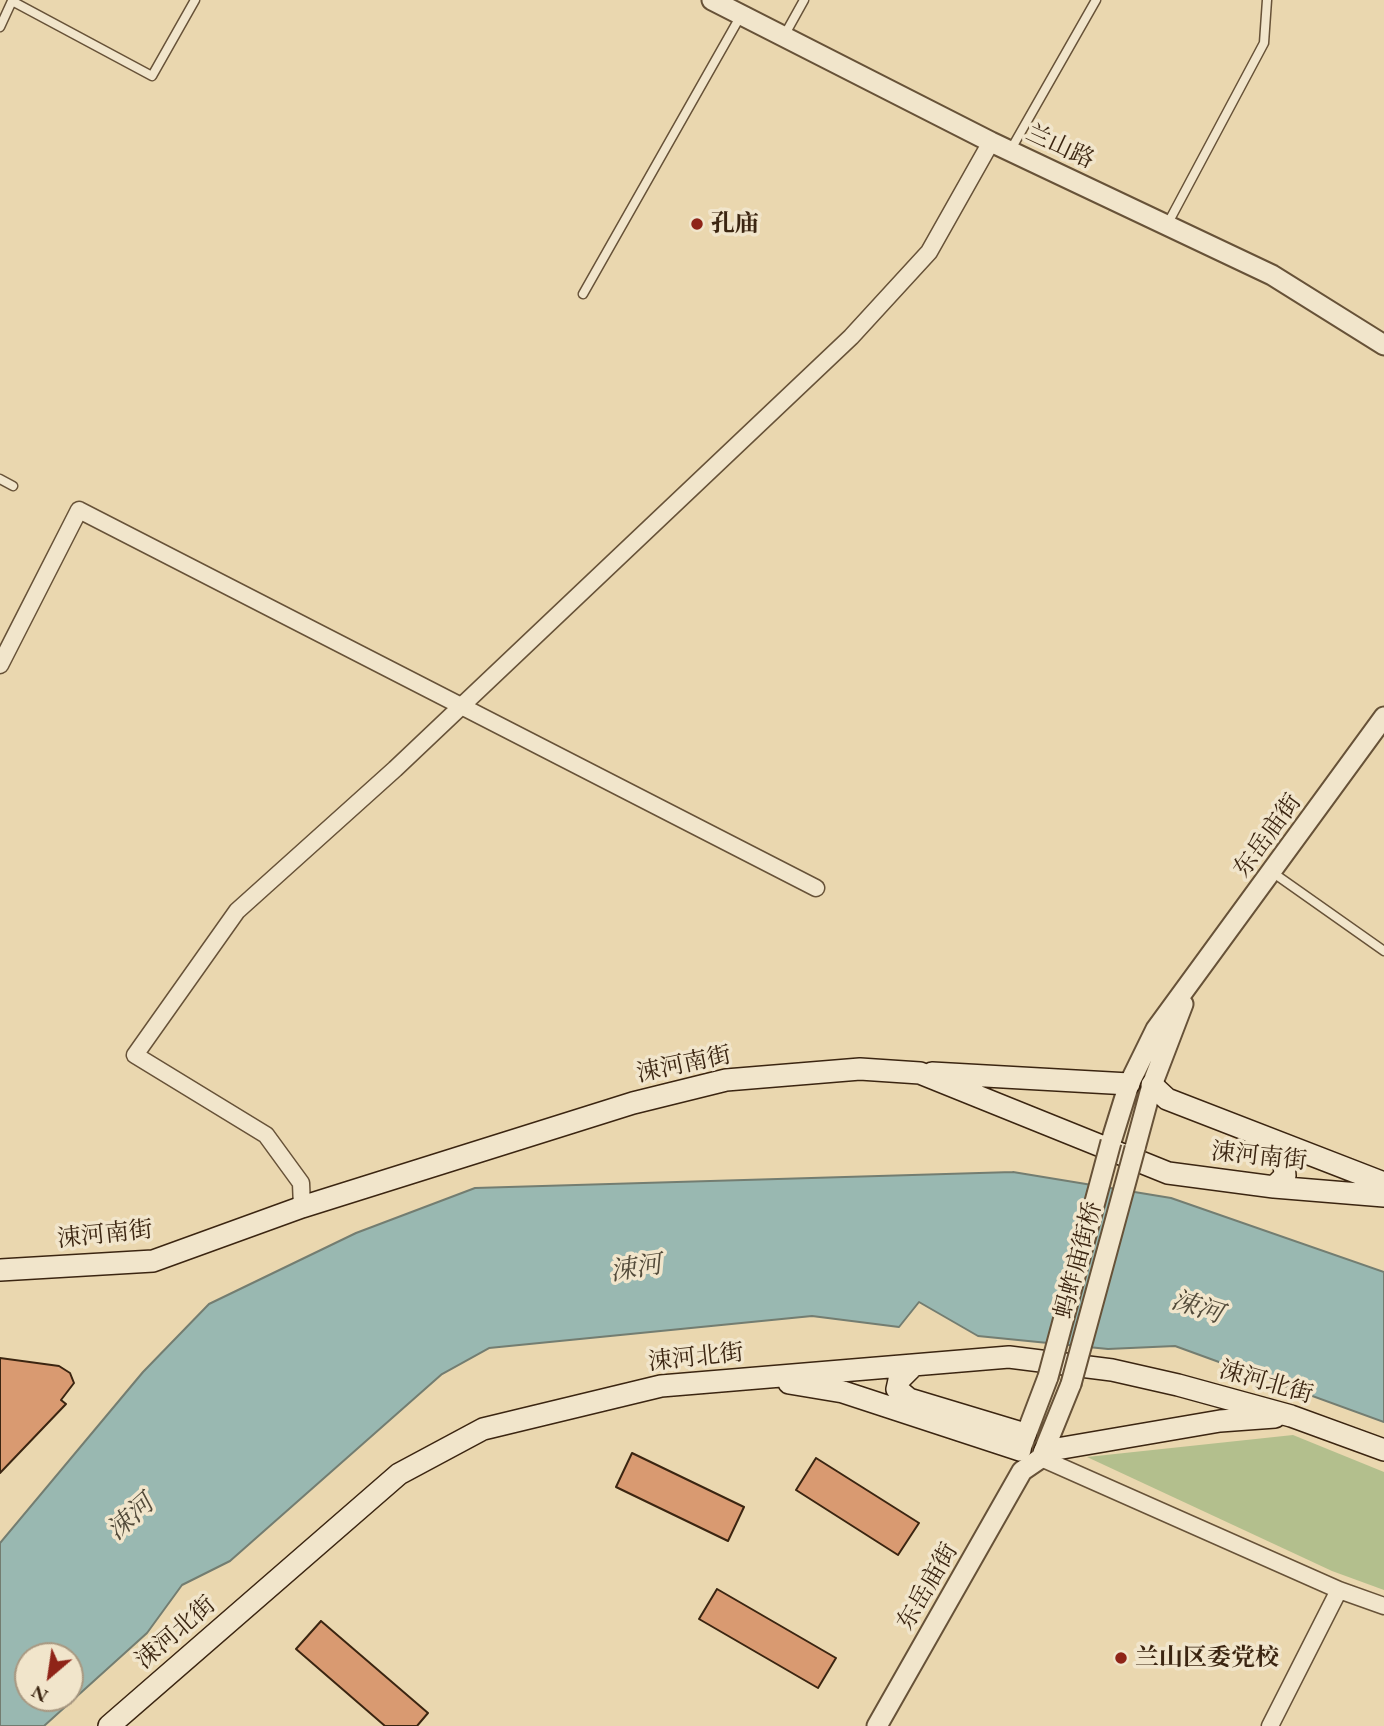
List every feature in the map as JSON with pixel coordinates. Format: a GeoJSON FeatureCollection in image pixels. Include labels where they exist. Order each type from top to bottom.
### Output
{"type":"FeatureCollection","features":[{"type":"Feature","properties":{"kind":"main road","name":"涑河南街"},"geometry":{"type":"LineString","coordinates":[[0,1270],[153,1261],[302,1207],[659,1097],[726,1080],[860,1069],[920,1073],[1013,1113],[1168,1173],[1274,1187],[1384,1196]]}},
{"type":"Feature","properties":{"kind":"main road"},"geometry":{"type":"LineString","coordinates":[[860,1069],[1127,1092]]}},
{"type":"Feature","properties":{"kind":"main road"},"geometry":{"type":"LineString","coordinates":[[1013,1113],[1009,1096],[1016,1086],[1112,1095],[1127,1092]]}},
{"type":"Feature","properties":{"kind":"main road"},"geometry":{"type":"LineString","coordinates":[[1150,1095],[1167,1099],[1384,1183]]}},
{"type":"Feature","properties":{"kind":"main road"},"geometry":{"type":"LineString","coordinates":[[1150,1095],[1266,1146],[1284,1162],[1285,1176],[1274,1187]]}},
{"type":"Feature","properties":{"kind":"main road","name":"涑河北街"},"geometry":{"type":"LineString","coordinates":[[109,1726],[399,1474],[483,1429],[661,1385],[1009,1357],[1112,1370],[1178,1385],[1291,1416],[1384,1450]]}},
{"type":"Feature","properties":{"kind":"main road"},"geometry":{"type":"LineString","coordinates":[[914,1365],[899,1380],[897,1389],[909,1399],[1023,1452]]}},
{"type":"Feature","properties":{"kind":"main road"},"geometry":{"type":"LineString","coordinates":[[755,1378],[843,1392],[1023,1452]]}},
{"type":"Feature","properties":{"kind":"main road"},"geometry":{"type":"LineString","coordinates":[[1046,1448],[1184,1420],[1196,1412],[1194,1398],[1178,1385]]}},
{"type":"Feature","properties":{"kind":"main road"},"geometry":{"type":"LineString","coordinates":[[1046,1448],[1220,1421],[1291,1416]]}},
{"type":"Feature","properties":{"kind":"street","name":"兰山路"},"geometry":{"type":"LineString","coordinates":[[712,0],[991,142],[1272,275],[1384,345]]}},
{"type":"Feature","properties":{"kind":"street"},"geometry":{"type":"LineString","coordinates":[[302,1207],[301,1183],[266,1135],[135,1055],[237,911],[462,706],[851,337],[929,251],[991,142]]}},
{"type":"Feature","properties":{"kind":"street"},"geometry":{"type":"LineString","coordinates":[[0,665],[79,510],[816,888]]}},
{"type":"Feature","properties":{"kind":"street","name":"东岳庙街"},"geometry":{"type":"LineString","coordinates":[[877,1726],[1023,1452],[1048,1377],[1111,1142],[1127,1092],[1156,1029],[1384,717]]}},
{"type":"Feature","properties":{"kind":"street","name":"东岳庙街"},"geometry":{"type":"LineString","coordinates":[[1135,1148],[1150,1095],[1191,984]]}},
{"type":"Feature","properties":{"kind":"street","name":"蚂蚱庙街桥"},"geometry":{"type":"LineString","coordinates":[[1046,1448],[1072,1384],[1135,1148]]}},
{"type":"Feature","properties":{"kind":"street"},"geometry":{"type":"LineString","coordinates":[[1046,1448],[1339,1590],[1384,1606]]}},
{"type":"Feature","properties":{"kind":"street","name":"东岳庙街"},"geometry":{"type":"LineString","coordinates":[[1023,1452],[1046,1448]]}},
{"type":"Feature","properties":{"kind":"street"},"geometry":{"type":"LineString","coordinates":[[1270,1726],[1339,1590]]}},
{"type":"Feature","properties":{"kind":"lane"},"geometry":{"type":"LineString","coordinates":[[0,27],[12,1],[152,76],[195,0]]}},
{"type":"Feature","properties":{"kind":"lane"},"geometry":{"type":"LineString","coordinates":[[784,36],[804,0]]}},
{"type":"Feature","properties":{"kind":"lane"},"geometry":{"type":"LineString","coordinates":[[1010,151],[1096,0]]}},
{"type":"Feature","properties":{"kind":"lane"},"geometry":{"type":"LineString","coordinates":[[1167,225],[1264,43],[1267,0]]}},
{"type":"Feature","properties":{"kind":"lane"},"geometry":{"type":"LineString","coordinates":[[583,294],[741,15]]}},
{"type":"Feature","properties":{"kind":"lane"},"geometry":{"type":"LineString","coordinates":[[0,479],[13,486]]}},
{"type":"Feature","properties":{"kind":"lane"},"geometry":{"type":"LineString","coordinates":[[1272,872],[1384,951]]}},
{"type":"Feature","properties":{"kind":"green space"},"geometry":{"type":"Polygon","coordinates":[[[1293,1435],[1384,1472],[1384,1590],[1332,1571],[1087,1457],[1293,1435]]]}},
{"type":"Feature","properties":{"kind":"water","name":"涑河"},"geometry":{"type":"Polygon","coordinates":[[[1013,1172],[1171,1198],[1384,1272],[1384,1422],[1175,1346],[1108,1349],[978,1336],[919,1302],[899,1327],[812,1316],[489,1348],[442,1374],[230,1561],[182,1585],[147,1633],[84,1690],[84,1642],[14,1642],[14,1712],[60,1712],[44,1726],[0,1726],[0,1543],[143,1372],[209,1304],[356,1233],[475,1188],[1013,1172]]]}},
{"type":"Feature","properties":{"kind":"building"},"geometry":{"type":"Polygon","coordinates":[[[0,1358],[59,1366],[70,1373],[74,1383],[61,1400],[66,1404],[0,1473],[0,1358]]]}},
{"type":"Feature","properties":{"kind":"building"},"geometry":{"type":"Polygon","coordinates":[[[632,1453],[744,1507],[728,1541],[616,1487],[632,1453]]]}},
{"type":"Feature","properties":{"kind":"building"},"geometry":{"type":"Polygon","coordinates":[[[816,1458],[919,1523],[898,1555],[796,1490],[816,1458]]]}},
{"type":"Feature","properties":{"kind":"building"},"geometry":{"type":"Polygon","coordinates":[[[717,1589],[836,1658],[818,1688],[699,1619],[717,1589]]]}},
{"type":"Feature","properties":{"kind":"building"},"geometry":{"type":"Polygon","coordinates":[[[321,1621],[428,1713],[417,1726],[385,1726],[296,1649],[321,1621]]]}},
{"type":"Feature","properties":{"kind":"place","name":"孔庙"},"geometry":{"type":"Point","coordinates":[697,224]}},
{"type":"Feature","properties":{"kind":"place","name":"兰山区委党校"},"geometry":{"type":"Point","coordinates":[1121,1658]}}]}
